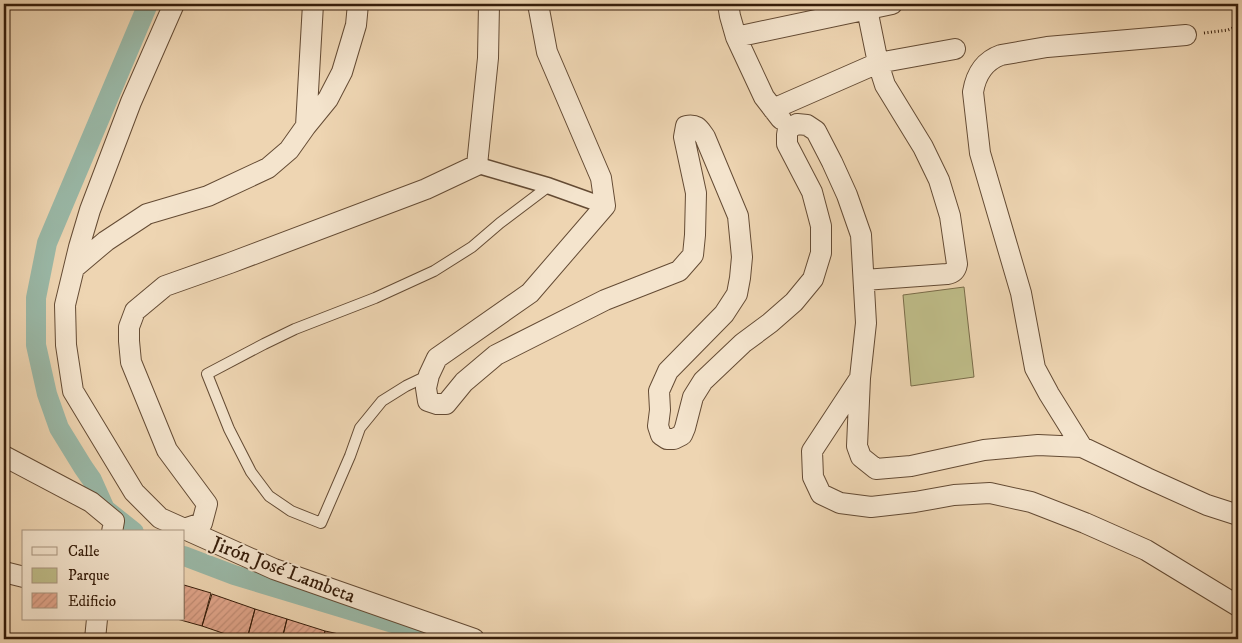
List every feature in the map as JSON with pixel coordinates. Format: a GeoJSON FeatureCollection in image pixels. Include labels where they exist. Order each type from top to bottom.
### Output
{"type":"FeatureCollection","features":[{"type":"Feature","properties":{"kind":"street","name":"Jirón José Lambeta"},"geometry":{"type":"LineString","coordinates":[[174,4],[131,102],[102,178],[74,268],[65,305],[66,345],[73,391],[134,492],[160,518],[274,569],[474,639]]}},
{"type":"Feature","properties":{"kind":"street"},"geometry":{"type":"LineString","coordinates":[[306,126],[313,4]]}},
{"type":"Feature","properties":{"kind":"street"},"geometry":{"type":"LineString","coordinates":[[74,268],[106,241],[146,214],[208,196],[268,168],[289,150],[328,98],[342,72],[356,25],[358,4]]}},
{"type":"Feature","properties":{"kind":"street"},"geometry":{"type":"LineString","coordinates":[[477,164],[488,58],[489,4]]}},
{"type":"Feature","properties":{"kind":"street"},"geometry":{"type":"LineString","coordinates":[[538,4],[547,52],[601,178],[605,206],[530,293],[437,358],[429,375],[426,388],[428,401],[436,404],[446,404],[464,382],[496,355],[605,300],[679,271],[692,255],[695,235],[696,193],[684,137],[686,126],[692,125],[697,126],[705,137],[738,216],[742,257],[737,294],[724,314],[668,371],[659,391],[660,410],[658,426],[661,435],[667,439],[674,439],[682,435],[694,397],[703,381],[743,343],[794,302],[813,279],[821,253],[821,226],[812,192],[787,144],[788,128],[764,97],[736,37],[728,4]]}},
{"type":"Feature","properties":{"kind":"street"},"geometry":{"type":"LineString","coordinates":[[736,37],[892,4]]}},
{"type":"Feature","properties":{"kind":"street"},"geometry":{"type":"LineString","coordinates":[[864,280],[947,274],[952,273],[956,269],[957,264],[950,216],[939,180],[923,147],[885,85],[878,64],[867,9]]}},
{"type":"Feature","properties":{"kind":"street"},"geometry":{"type":"LineString","coordinates":[[1082,447],[1035,368],[1020,293],[980,153],[973,92],[974,82],[984,66],[1001,55],[1047,47],[1186,35]]}},
{"type":"Feature","properties":{"kind":"street"},"geometry":{"type":"LineString","coordinates":[[773,109],[878,64],[954,49]]}},
{"type":"Feature","properties":{"kind":"street"},"geometry":{"type":"LineString","coordinates":[[788,128],[797,124],[807,125],[816,131],[847,196],[861,235],[866,323],[860,378],[857,446],[861,457],[876,470],[911,466],[984,450],[1038,445],[1082,447],[1147,478],[1238,515]]}},
{"type":"Feature","properties":{"kind":"street"},"geometry":{"type":"LineString","coordinates":[[184,528],[202,524],[207,504],[167,450],[131,362],[129,341],[129,327],[135,311],[165,286],[426,190],[477,164],[549,186],[605,206]]}},
{"type":"Feature","properties":{"kind":"street"},"geometry":{"type":"LineString","coordinates":[[860,378],[812,451],[813,477],[821,494],[840,503],[871,507],[954,495],[990,493],[1031,502],[1146,550],[1238,606]]}},
{"type":"Feature","properties":{"kind":"street"},"geometry":{"type":"LineString","coordinates":[[4,456],[91,502],[113,526]]}},
{"type":"Feature","properties":{"kind":"street"},"geometry":{"type":"LineString","coordinates":[[4,572],[22,576]]}},
{"type":"Feature","properties":{"kind":"street"},"geometry":{"type":"LineString","coordinates":[[95,639],[97,620]]}},
{"type":"Feature","properties":{"kind":"lane"},"geometry":{"type":"LineString","coordinates":[[429,375],[382,401],[360,428],[321,523],[291,511],[269,496],[250,472],[229,429],[207,374],[295,329],[374,298],[434,271],[472,247],[549,186]]}},
{"type":"Feature","properties":{"kind":"path"},"geometry":{"type":"LineString","coordinates":[[1186,35],[1228,30],[1238,26]]}},
{"type":"Feature","properties":{"kind":"green space"},"geometry":{"type":"Polygon","coordinates":[[[964,287],[974,377],[911,386],[903,295],[964,287]]]}},
{"type":"Feature","properties":{"kind":"building"},"geometry":{"type":"Polygon","coordinates":[[[185,585],[211,593],[202,626],[181,620],[185,620],[185,585]]]}},
{"type":"Feature","properties":{"kind":"building"},"geometry":{"type":"Polygon","coordinates":[[[212,594],[255,609],[247,639],[240,639],[202,626],[212,594]]]}},
{"type":"Feature","properties":{"kind":"building"},"geometry":{"type":"Polygon","coordinates":[[[255,609],[287,619],[282,639],[247,639],[255,609]]]}},
{"type":"Feature","properties":{"kind":"building"},"geometry":{"type":"Polygon","coordinates":[[[287,619],[325,631],[323,639],[282,639],[287,619]]]}},
{"type":"Feature","properties":{"kind":"building"},"geometry":{"type":"Polygon","coordinates":[[[325,631],[362,639],[323,639],[325,631]]]}},
{"type":"Feature","properties":{"kind":"waterway"},"geometry":{"type":"LineString","coordinates":[[131,530],[105,509],[92,480],[59,428],[47,394],[36,345],[36,298],[47,243],[148,4]]}},
{"type":"Feature","properties":{"kind":"waterway"},"geometry":{"type":"LineString","coordinates":[[185,556],[234,575],[446,639]]}}]}
